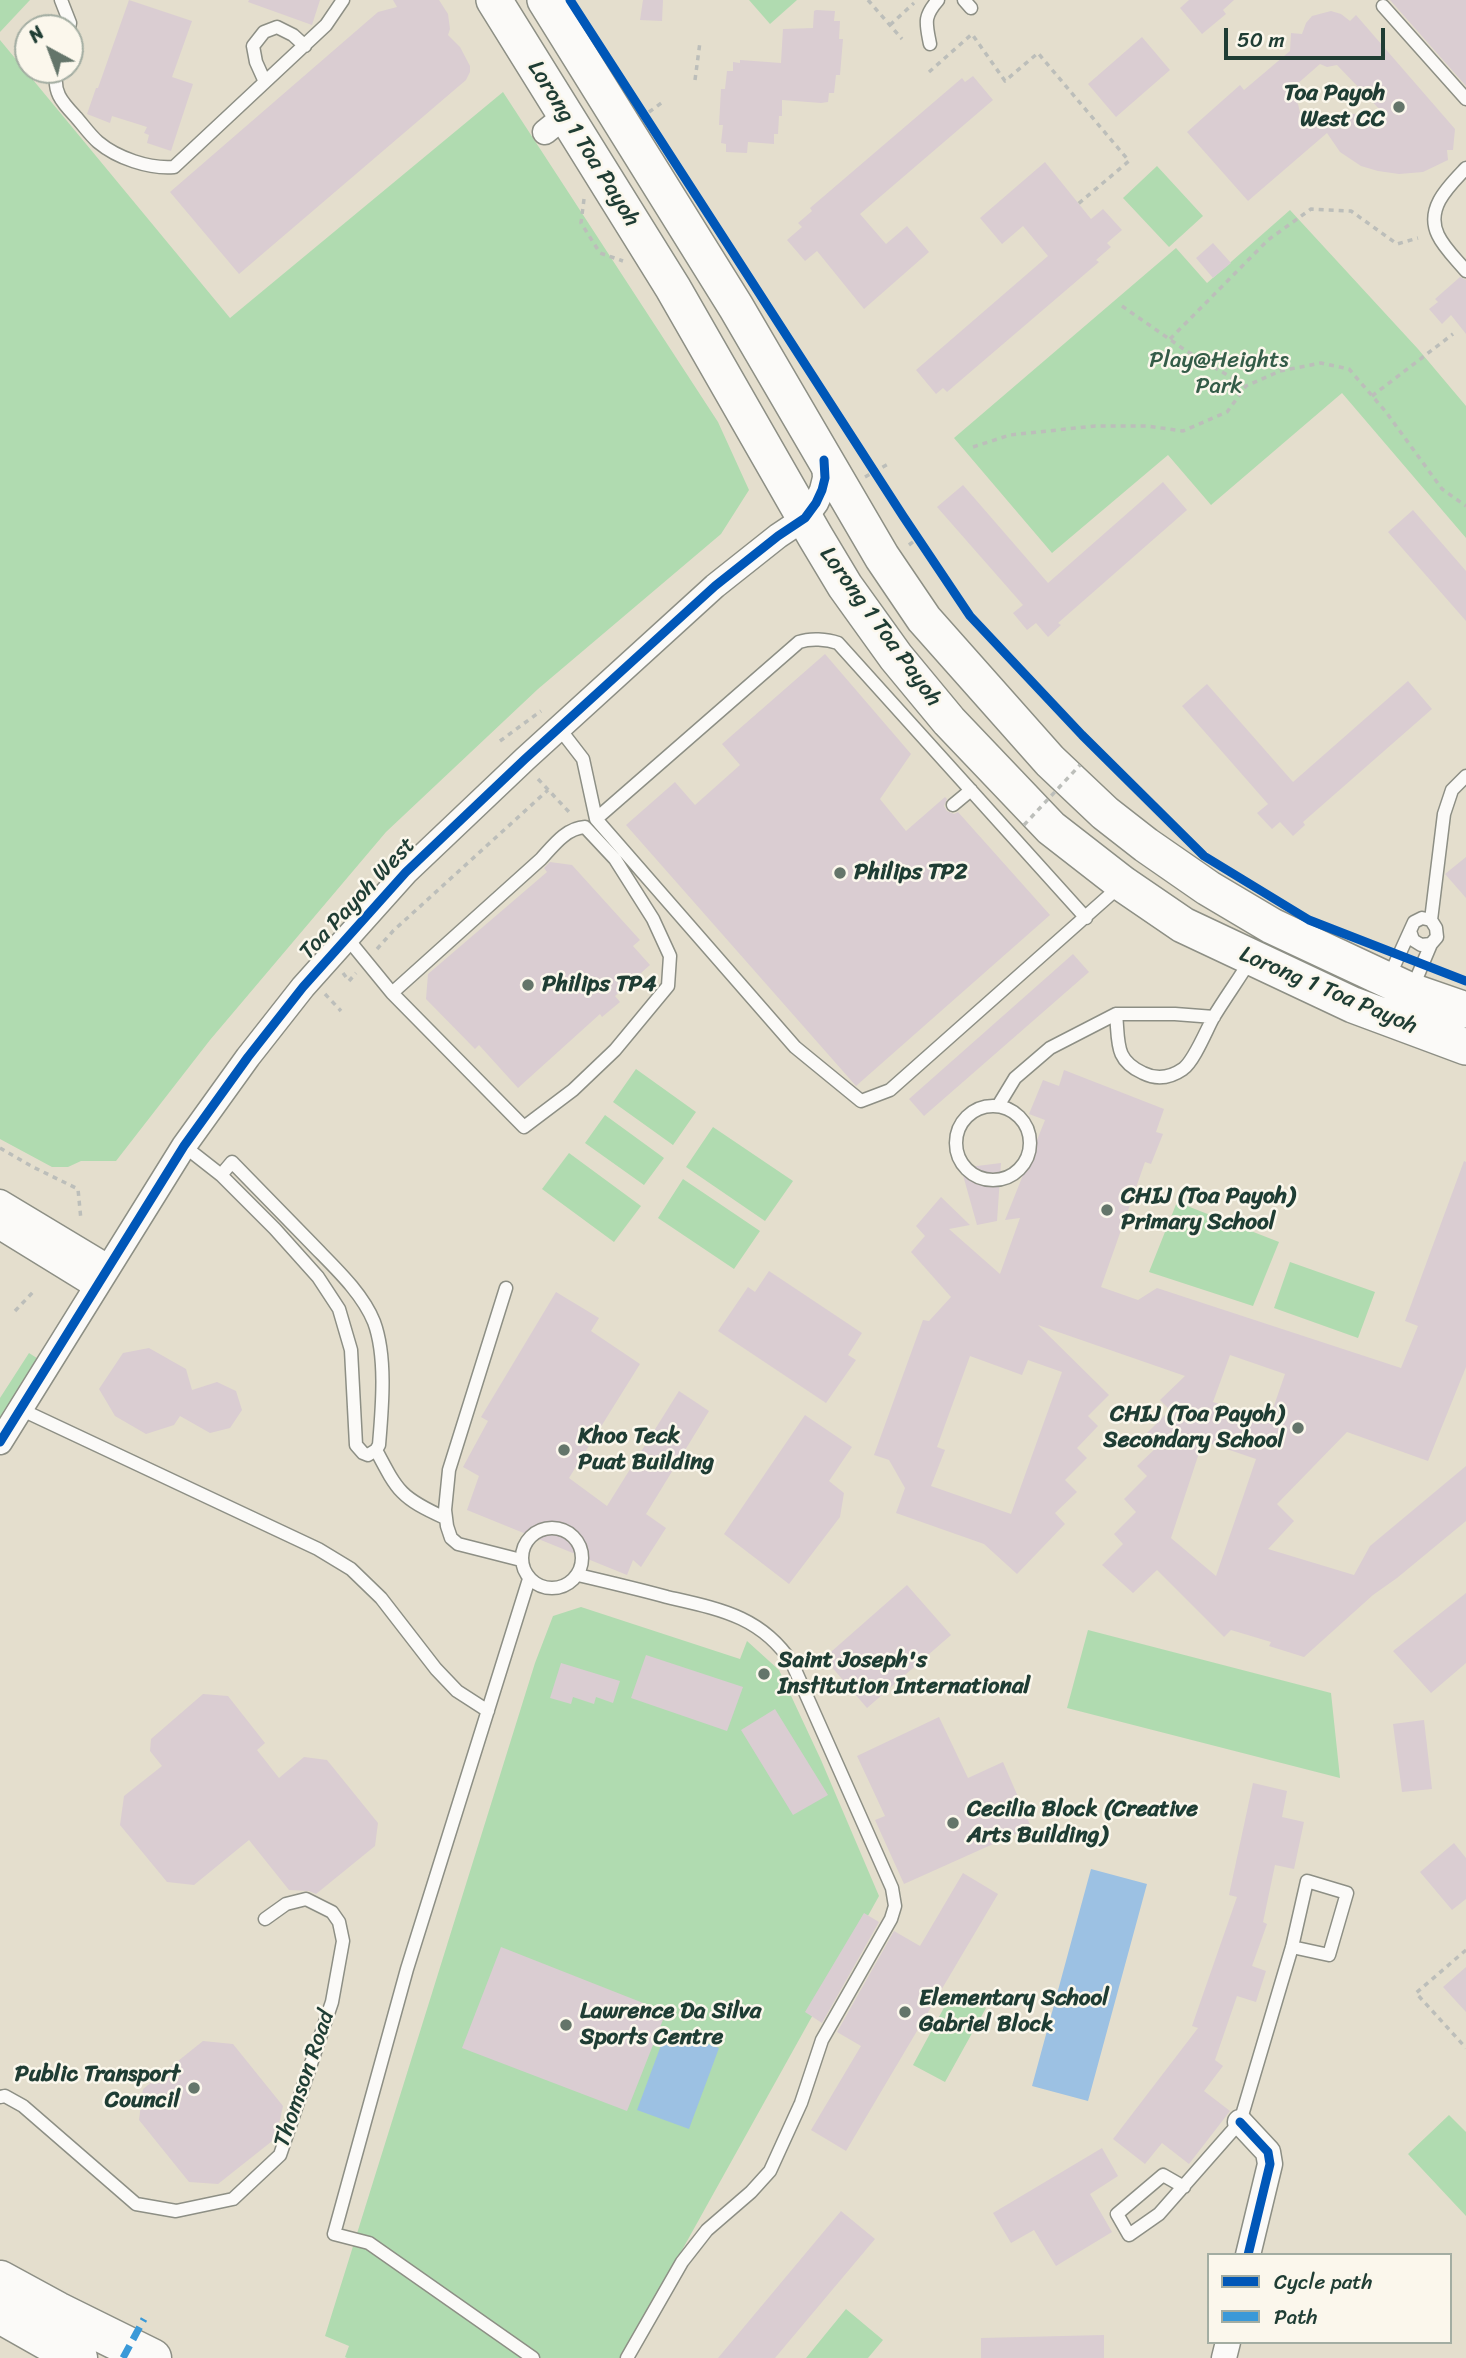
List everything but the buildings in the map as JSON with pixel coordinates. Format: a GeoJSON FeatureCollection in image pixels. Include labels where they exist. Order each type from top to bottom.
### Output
{"type":"FeatureCollection","features":[{"type":"Feature","properties":{"kind":"main road","name":"Lorong 1 Toa Payoh"},"geometry":{"type":"LineString","coordinates":[[494,0],[555,124],[673,288],[791,514],[896,657],[949,721],[1051,828],[1123,884],[1183,925],[1353,1005],[1466,1046]]}},
{"type":"Feature","properties":{"kind":"main road","name":"Lorong 1 Toa Payoh"},"geometry":{"type":"LineString","coordinates":[[545,0],[736,307],[882,557],[924,619],[1050,761],[1105,813],[1208,888],[1272,926],[1399,986],[1466,1010]]}},
{"type":"Feature","properties":{"kind":"main road"},"geometry":{"type":"LineString","coordinates":[[845,586],[846,578],[856,562],[866,557],[882,557]]}},
{"type":"Feature","properties":{"kind":"main road"},"geometry":{"type":"LineString","coordinates":[[0,2280],[152,2358]]}},
{"type":"Feature","properties":{"kind":"main road"},"geometry":{"type":"LineString","coordinates":[[0,2314],[78,2358]]}},
{"type":"Feature","properties":{"kind":"street","name":"Toa Payoh West"},"geometry":{"type":"LineString","coordinates":[[0,1442],[184,1146],[294,998],[406,872],[791,514],[816,503],[825,478],[824,460]]}},
{"type":"Feature","properties":{"kind":"street"},"geometry":{"type":"LineString","coordinates":[[0,1202],[102,1277]]}},
{"type":"Feature","properties":{"kind":"street"},"geometry":{"type":"LineString","coordinates":[[0,1227],[102,1277]]}},
{"type":"Feature","properties":{"kind":"street"},"geometry":{"type":"LineString","coordinates":[[1240,2122],[1268,2152],[1270,2164],[1248,2253]]}},
{"type":"Feature","properties":{"kind":"lane"},"geometry":{"type":"LineString","coordinates":[[55,84],[61,100],[98,142],[132,161],[157,168],[174,167],[327,25],[343,0]]}},
{"type":"Feature","properties":{"kind":"lane"},"geometry":{"type":"LineString","coordinates":[[930,44],[926,18],[928,11],[938,0]]}},
{"type":"Feature","properties":{"kind":"lane"},"geometry":{"type":"LineString","coordinates":[[1383,6],[1466,99]]}},
{"type":"Feature","properties":{"kind":"lane"},"geometry":{"type":"LineString","coordinates":[[265,82],[256,62],[253,46],[264,32],[277,27],[293,35],[305,46]]}},
{"type":"Feature","properties":{"kind":"lane"},"geometry":{"type":"LineString","coordinates":[[1466,168],[1446,189],[1435,209],[1437,234],[1466,271]]}},
{"type":"Feature","properties":{"kind":"lane"},"geometry":{"type":"LineString","coordinates":[[596,819],[799,642],[831,640],[838,643],[1086,918]]}},
{"type":"Feature","properties":{"kind":"lane"},"geometry":{"type":"LineString","coordinates":[[559,728],[583,759],[596,819],[795,1047],[860,1101],[890,1090],[1123,884]]}},
{"type":"Feature","properties":{"kind":"lane"},"geometry":{"type":"LineString","coordinates":[[1399,986],[1437,937],[1432,920],[1444,814],[1452,790],[1466,776]]}},
{"type":"Feature","properties":{"kind":"lane"},"geometry":{"type":"LineString","coordinates":[[953,805],[971,790]]}},
{"type":"Feature","properties":{"kind":"lane"},"geometry":{"type":"LineString","coordinates":[[347,937],[392,993],[524,1127],[573,1090],[615,1050],[668,986],[670,956],[653,919],[615,859],[585,827],[578,827],[564,835],[541,859],[441,946],[392,993]]}},
{"type":"Feature","properties":{"kind":"lane"},"geometry":{"type":"LineString","coordinates":[[1399,986],[1414,922],[1422,918],[1432,920]]}},
{"type":"Feature","properties":{"kind":"lane"},"geometry":{"type":"LineString","coordinates":[[1410,931],[1413,940],[1422,945],[1431,944]]}},
{"type":"Feature","properties":{"kind":"lane"},"geometry":{"type":"LineString","coordinates":[[1115,1014],[1122,1056],[1129,1067],[1154,1078],[1167,1077],[1185,1068],[1251,959]]}},
{"type":"Feature","properties":{"kind":"lane"},"geometry":{"type":"LineString","coordinates":[[998,1106],[1015,1078],[1051,1048],[1115,1014],[1214,1017]]}},
{"type":"Feature","properties":{"kind":"lane"},"geometry":{"type":"LineString","coordinates":[[998,1106],[1014,1112],[1025,1124],[1030,1140],[1028,1157],[1018,1171],[1004,1179],[987,1181],[972,1175],[960,1163],[955,1147],[957,1130],[967,1116],[981,1108],[998,1106]]}},
{"type":"Feature","properties":{"kind":"lane"},"geometry":{"type":"LineString","coordinates":[[184,1146],[220,1175],[275,1229],[318,1277],[339,1309],[351,1350],[356,1445],[363,1454],[368,1455],[379,1445],[382,1389],[375,1324],[365,1304],[331,1264],[232,1162],[220,1175]]}},
{"type":"Feature","properties":{"kind":"lane"},"geometry":{"type":"LineString","coordinates":[[506,1288],[449,1470],[446,1518],[451,1538],[458,1544],[522,1560]]}},
{"type":"Feature","properties":{"kind":"lane"},"geometry":{"type":"LineString","coordinates":[[20,1409],[318,1549],[351,1569],[381,1598],[436,1669],[457,1691],[488,1711]]}},
{"type":"Feature","properties":{"kind":"lane"},"geometry":{"type":"LineString","coordinates":[[376,1450],[400,1491],[418,1505],[446,1518]]}},
{"type":"Feature","properties":{"kind":"lane"},"geometry":{"type":"LineString","coordinates":[[545,1528],[566,1530],[580,1545],[583,1555],[578,1575],[564,1587],[554,1589],[545,1588],[530,1579],[522,1560],[523,1549],[535,1532],[545,1528]]}},
{"type":"Feature","properties":{"kind":"lane"},"geometry":{"type":"LineString","coordinates":[[578,1575],[728,1611],[764,1631],[783,1649],[792,1663],[892,1888],[895,1906],[891,1919],[822,2040],[801,2103],[770,2171],[751,2192],[708,2230],[682,2262],[627,2358]]}},
{"type":"Feature","properties":{"kind":"lane"},"geometry":{"type":"LineString","coordinates":[[530,1579],[407,1969],[334,2234],[369,2243],[533,2358]]}},
{"type":"Feature","properties":{"kind":"lane"},"geometry":{"type":"LineString","coordinates":[[1184,2187],[1163,2175],[1117,2214],[1129,2235],[1159,2214],[1184,2187],[1240,2122],[1292,1947],[1307,1881],[1347,1893],[1329,1955],[1292,1947]]}},
{"type":"Feature","properties":{"kind":"lane","name":"Thomson Road"},"geometry":{"type":"LineString","coordinates":[[0,2096],[23,2106],[136,2204],[176,2211],[233,2199],[280,2155],[332,2002],[343,1941],[339,1922],[332,1912],[306,1899],[286,1905],[265,1919]]}},
{"type":"Feature","properties":{"kind":"path"},"geometry":{"type":"LineString","coordinates":[[868,0],[902,39]]}},
{"type":"Feature","properties":{"kind":"path"},"geometry":{"type":"LineString","coordinates":[[890,24],[918,0]]}},
{"type":"Feature","properties":{"kind":"path"},"geometry":{"type":"LineString","coordinates":[[929,72],[972,34],[1005,81],[1038,53],[1129,161],[1078,204]]}},
{"type":"Feature","properties":{"kind":"path"},"geometry":{"type":"LineString","coordinates":[[695,80],[700,42]]}},
{"type":"Feature","properties":{"kind":"path"},"geometry":{"type":"LineString","coordinates":[[638,106],[652,127]]}},
{"type":"Feature","properties":{"kind":"path"},"geometry":{"type":"LineString","coordinates":[[584,190],[582,223],[600,253],[630,264]]}},
{"type":"Feature","properties":{"kind":"path"},"geometry":{"type":"LineString","coordinates":[[1170,340],[1268,240],[1311,209],[1350,211],[1397,244],[1418,238]]}},
{"type":"Feature","properties":{"kind":"path"},"geometry":{"type":"LineString","coordinates":[[1122,306],[1170,340],[1246,386]]}},
{"type":"Feature","properties":{"kind":"path"},"geometry":{"type":"LineString","coordinates":[[1372,396],[1452,334]]}},
{"type":"Feature","properties":{"kind":"path"},"geometry":{"type":"LineString","coordinates":[[973,447],[1010,435],[1095,426],[1147,426],[1183,431],[1227,412],[1246,386],[1280,371],[1321,363],[1349,369],[1442,489],[1466,506]]}},
{"type":"Feature","properties":{"kind":"path"},"geometry":{"type":"LineString","coordinates":[[868,460],[882,483]]}},
{"type":"Feature","properties":{"kind":"path"},"geometry":{"type":"LineString","coordinates":[[862,480],[888,464]]}},
{"type":"Feature","properties":{"kind":"path"},"geometry":{"type":"LineString","coordinates":[[911,527],[926,549]]}},
{"type":"Feature","properties":{"kind":"path"},"geometry":{"type":"LineString","coordinates":[[500,741],[547,706]]}},
{"type":"Feature","properties":{"kind":"path"},"geometry":{"type":"LineString","coordinates":[[1024,825],[1080,765]]}},
{"type":"Feature","properties":{"kind":"path"},"geometry":{"type":"LineString","coordinates":[[537,777],[570,813]]}},
{"type":"Feature","properties":{"kind":"path"},"geometry":{"type":"LineString","coordinates":[[367,961],[393,931],[548,790]]}},
{"type":"Feature","properties":{"kind":"path"},"geometry":{"type":"LineString","coordinates":[[324,993],[341,1011]]}},
{"type":"Feature","properties":{"kind":"path"},"geometry":{"type":"LineString","coordinates":[[0,1148],[78,1189],[81,1220]]}},
{"type":"Feature","properties":{"kind":"path"},"geometry":{"type":"LineString","coordinates":[[15,1311],[34,1291]]}},
{"type":"Feature","properties":{"kind":"path"},"geometry":{"type":"LineString","coordinates":[[1466,1950],[1416,1993],[1466,2048]]}},
{"type":"Feature","properties":{"kind":"green space"},"geometry":{"type":"Polygon","coordinates":[[[0,0],[30,0],[14,14],[0,32],[0,0]]]}},
{"type":"Feature","properties":{"kind":"green space"},"geometry":{"type":"Polygon","coordinates":[[[749,0],[797,0],[770,24],[749,0]]]}},
{"type":"Feature","properties":{"kind":"green space"},"geometry":{"type":"Polygon","coordinates":[[[0,40],[14,57],[14,84],[36,84],[230,318],[503,92],[718,422],[749,490],[721,534],[538,689],[386,832],[210,1040],[116,1161],[81,1161],[68,1167],[52,1167],[0,1139],[0,40]]]}},
{"type":"Feature","properties":{"kind":"green space"},"geometry":{"type":"Polygon","coordinates":[[[1157,166],[1203,216],[1169,247],[1123,198],[1157,166]]]}},
{"type":"Feature","properties":{"kind":"green space","name":"Play@Heights Park"},"geometry":{"type":"Polygon","coordinates":[[[1290,210],[1418,349],[1466,406],[1466,538],[1342,393],[1211,505],[1168,455],[1052,553],[954,438],[1176,248],[1207,283],[1290,210]]]}},
{"type":"Feature","properties":{"kind":"green space"},"geometry":{"type":"Polygon","coordinates":[[[636,1069],[696,1112],[673,1145],[613,1102],[636,1069]]]}},
{"type":"Feature","properties":{"kind":"green space"},"geometry":{"type":"Polygon","coordinates":[[[605,1115],[664,1158],[644,1185],[585,1143],[605,1115]]]}},
{"type":"Feature","properties":{"kind":"green space"},"geometry":{"type":"Polygon","coordinates":[[[713,1127],[793,1181],[765,1221],[686,1167],[713,1127]]]}},
{"type":"Feature","properties":{"kind":"green space"},"geometry":{"type":"Polygon","coordinates":[[[569,1153],[641,1206],[614,1242],[542,1189],[569,1153]]]}},
{"type":"Feature","properties":{"kind":"green space"},"geometry":{"type":"Polygon","coordinates":[[[683,1179],[760,1231],[734,1269],[658,1218],[683,1179]]]}},
{"type":"Feature","properties":{"kind":"green space"},"geometry":{"type":"Polygon","coordinates":[[[1177,1202],[1279,1242],[1253,1306],[1149,1272],[1177,1202]]]}},
{"type":"Feature","properties":{"kind":"green space"},"geometry":{"type":"Polygon","coordinates":[[[1290,1262],[1375,1292],[1358,1338],[1274,1308],[1290,1262]]]}},
{"type":"Feature","properties":{"kind":"green space"},"geometry":{"type":"Polygon","coordinates":[[[29,1353],[43,1362],[0,1430],[0,1398],[29,1353]]]}},
{"type":"Feature","properties":{"kind":"green space"},"geometry":{"type":"Polygon","coordinates":[[[581,1607],[740,1659],[747,1641],[779,1670],[879,1896],[622,2358],[347,2358],[345,2357],[349,2346],[325,2336],[535,1663],[553,1616],[581,1607]]]}},
{"type":"Feature","properties":{"kind":"green space"},"geometry":{"type":"Polygon","coordinates":[[[1088,1630],[1331,1693],[1340,1778],[1067,1708],[1088,1630]]]}},
{"type":"Feature","properties":{"kind":"green space"},"geometry":{"type":"Polygon","coordinates":[[[953,1991],[986,2008],[945,2082],[913,2065],[953,1991]]]}},
{"type":"Feature","properties":{"kind":"green space"},"geometry":{"type":"Polygon","coordinates":[[[1449,2115],[1466,2132],[1466,2216],[1408,2154],[1449,2115]]]}},
{"type":"Feature","properties":{"kind":"green space"},"geometry":{"type":"Polygon","coordinates":[[[846,2309],[883,2340],[868,2358],[806,2358],[846,2309]]]}},
{"type":"Feature","properties":{"kind":"water"},"geometry":{"type":"Polygon","coordinates":[[[1091,1869],[1147,1884],[1088,2101],[1032,2086],[1091,1869]]]}},
{"type":"Feature","properties":{"kind":"water"},"geometry":{"type":"Polygon","coordinates":[[[667,2029],[719,2048],[689,2129],[637,2110],[667,2029]]]}},
{"type":"Feature","properties":{"kind":"marked path"},"geometry":{"type":"LineString","coordinates":[[123,2358],[144,2319]]}},
{"type":"Feature","properties":{"kind":"cycle path"},"geometry":{"type":"LineString","coordinates":[[570,0],[970,616],[1082,735],[1204,856],[1309,920],[1466,981]]}},
{"type":"Feature","properties":{"kind":"cycle path"},"geometry":{"type":"LineString","coordinates":[[0,1442],[184,1146],[303,987],[406,872],[525,759],[715,586],[805,518],[822,490],[825,478],[824,460]]}},
{"type":"Feature","properties":{"kind":"cycle path"},"geometry":{"type":"LineString","coordinates":[[1240,2122],[1268,2152],[1270,2164],[1248,2253]]}},
{"type":"Feature","properties":{"kind":"place","name":"Toa Payoh West CC"},"geometry":{"type":"Point","coordinates":[1399,107]}},
{"type":"Feature","properties":{"kind":"place","name":"Philips TP2"},"geometry":{"type":"Point","coordinates":[840,873]}},
{"type":"Feature","properties":{"kind":"place","name":"Philips TP4"},"geometry":{"type":"Point","coordinates":[528,985]}},
{"type":"Feature","properties":{"kind":"place","name":"CHIJ (Toa Payoh) Primary School"},"geometry":{"type":"Point","coordinates":[1107,1210]}},
{"type":"Feature","properties":{"kind":"place","name":"CHIJ (Toa Payoh) Secondary School"},"geometry":{"type":"Point","coordinates":[1298,1428]}},
{"type":"Feature","properties":{"kind":"place","name":"Khoo Teck Puat Building"},"geometry":{"type":"Point","coordinates":[564,1450]}},
{"type":"Feature","properties":{"kind":"place","name":"Saint Joseph's Institution International"},"geometry":{"type":"Point","coordinates":[764,1674]}},
{"type":"Feature","properties":{"kind":"place","name":"Cecilia Block (Creative Arts Building)"},"geometry":{"type":"Point","coordinates":[953,1823]}},
{"type":"Feature","properties":{"kind":"place","name":"Elementary School Gabriel Block"},"geometry":{"type":"Point","coordinates":[905,2012]}},
{"type":"Feature","properties":{"kind":"place","name":"Lawrence Da Silva Sports Centre"},"geometry":{"type":"Point","coordinates":[566,2025]}},
{"type":"Feature","properties":{"kind":"place","name":"Public Transport Council"},"geometry":{"type":"Point","coordinates":[194,2088]}}]}
